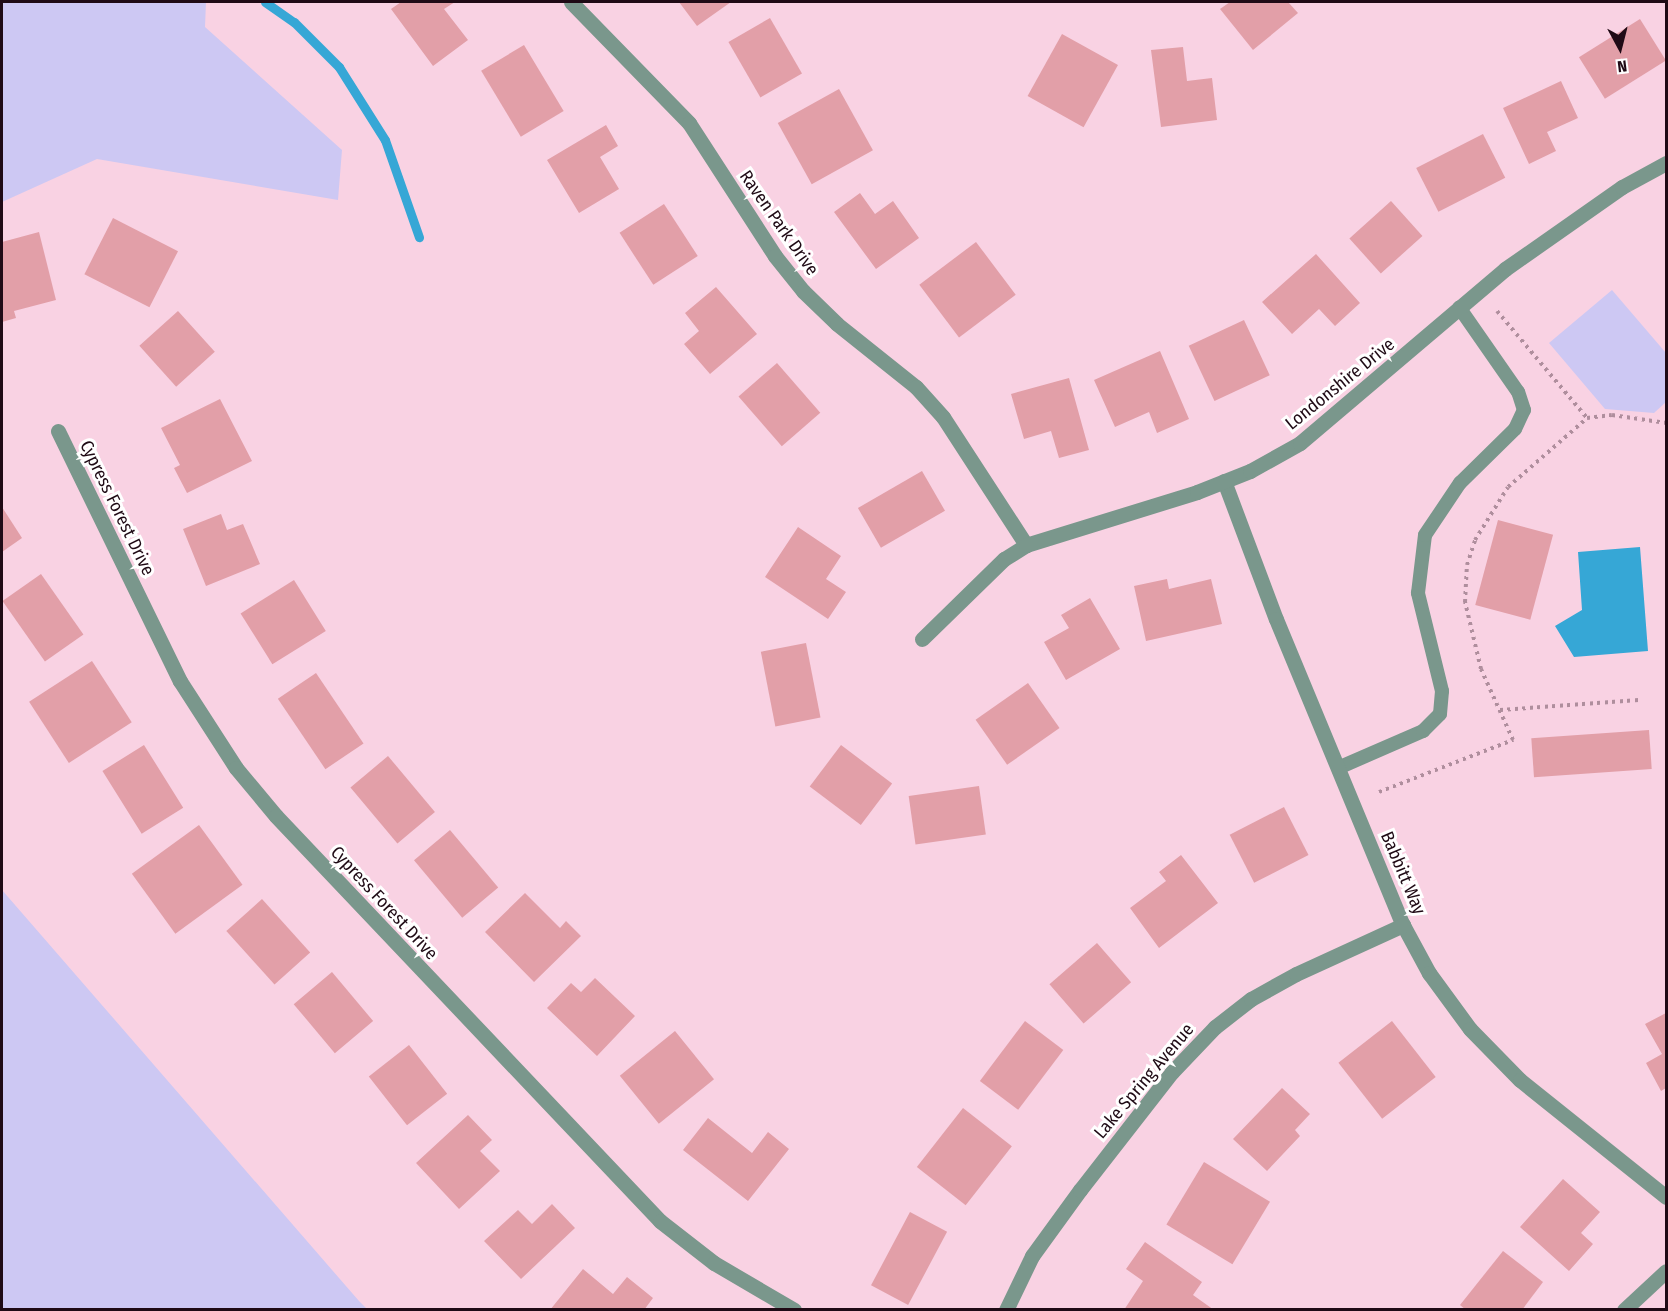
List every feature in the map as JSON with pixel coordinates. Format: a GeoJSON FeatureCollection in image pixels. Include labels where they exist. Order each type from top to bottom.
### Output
{"type":"FeatureCollection","features":[{"type":"Feature","properties":{"kind":"street","name":"Raven Park Drive"},"geometry":{"type":"LineString","coordinates":[[571,2],[689,123],[774,256],[803,291],[879,360],[916,387],[943,417],[1026,545]]}},
{"type":"Feature","properties":{"kind":"street","name":"Londonshire Drive"},"geometry":{"type":"LineString","coordinates":[[922,639],[1004,559],[1026,545],[1224,481],[1300,443],[1363,393],[1459,307],[1556,231],[1666,163]]}},
{"type":"Feature","properties":{"kind":"street","name":"Cypress Forest Drive"},"geometry":{"type":"LineString","coordinates":[[58,431],[180,681],[236,768],[269,808],[660,1221],[714,1263],[794,1310]]}},
{"type":"Feature","properties":{"kind":"street","name":"Babbitt Way"},"geometry":{"type":"LineString","coordinates":[[1224,481],[1403,925],[1429,973],[1492,1053],[1520,1080],[1666,1197]]}},
{"type":"Feature","properties":{"kind":"street","name":"Lake Spring Avenue"},"geometry":{"type":"LineString","coordinates":[[1006,1310],[1032,1257],[1080,1190],[1172,1071],[1215,1028],[1251,999],[1296,974],[1403,925]]}},
{"type":"Feature","properties":{"kind":"street"},"geometry":{"type":"LineString","coordinates":[[1624,1310],[1666,1270]]}},
{"type":"Feature","properties":{"kind":"lane"},"geometry":{"type":"LineString","coordinates":[[1338,768],[1423,731],[1440,714],[1442,691],[1418,593],[1425,535],[1460,483],[1515,429],[1524,410],[1518,392],[1459,307]]}},
{"type":"Feature","properties":{"kind":"path"},"geometry":{"type":"LineString","coordinates":[[1497,311],[1587,418]]}},
{"type":"Feature","properties":{"kind":"path"},"geometry":{"type":"LineString","coordinates":[[1379,792],[1513,740],[1469,630],[1465,602],[1470,557],[1487,516],[1508,487],[1587,418],[1612,416],[1666,423]]}},
{"type":"Feature","properties":{"kind":"path"},"geometry":{"type":"LineString","coordinates":[[1500,710],[1639,700]]}},
{"type":"Feature","properties":{"kind":"shaded area"},"geometry":{"type":"Polygon","coordinates":[[[2,2],[206,2],[205,27],[342,150],[338,200],[97,159],[2,202],[2,2]]]}},
{"type":"Feature","properties":{"kind":"shaded area"},"geometry":{"type":"Polygon","coordinates":[[[1612,290],[1666,353],[1666,402],[1654,413],[1605,409],[1549,343],[1612,290]]]}},
{"type":"Feature","properties":{"kind":"shaded area"},"geometry":{"type":"Polygon","coordinates":[[[2,890],[359,1301],[367,1309],[2,1309],[2,890]]]}},
{"type":"Feature","properties":{"kind":"water"},"geometry":{"type":"Polygon","coordinates":[[[1640,547],[1648,651],[1574,657],[1555,626],[1582,610],[1578,552],[1640,547]]]}},
{"type":"Feature","properties":{"kind":"building"},"geometry":{"type":"Polygon","coordinates":[[[401,2],[455,2],[444,9],[468,40],[433,66],[391,9],[401,2]]]}},
{"type":"Feature","properties":{"kind":"building"},"geometry":{"type":"Polygon","coordinates":[[[679,2],[731,2],[697,26],[679,2]]]}},
{"type":"Feature","properties":{"kind":"building"},"geometry":{"type":"Polygon","coordinates":[[[1230,2],[1288,2],[1298,13],[1253,50],[1220,9],[1230,2]]]}},
{"type":"Feature","properties":{"kind":"building"},"geometry":{"type":"Polygon","coordinates":[[[770,18],[802,73],[760,97],[728,42],[770,18]]]}},
{"type":"Feature","properties":{"kind":"building"},"geometry":{"type":"Polygon","coordinates":[[[1640,19],[1666,61],[1605,99],[1579,57],[1640,19]]]}},
{"type":"Feature","properties":{"kind":"building"},"geometry":{"type":"Polygon","coordinates":[[[1062,34],[1118,65],[1084,127],[1028,96],[1062,34]]]}},
{"type":"Feature","properties":{"kind":"building"},"geometry":{"type":"Polygon","coordinates":[[[524,45],[564,111],[521,137],[481,71],[524,45]]]}},
{"type":"Feature","properties":{"kind":"building"},"geometry":{"type":"Polygon","coordinates":[[[1183,47],[1187,81],[1212,78],[1217,120],[1161,127],[1151,50],[1183,47]]]}},
{"type":"Feature","properties":{"kind":"building"},"geometry":{"type":"Polygon","coordinates":[[[1561,81],[1578,118],[1547,132],[1556,151],[1529,164],[1503,108],[1561,81]]]}},
{"type":"Feature","properties":{"kind":"building"},"geometry":{"type":"Polygon","coordinates":[[[839,89],[873,150],[812,184],[778,123],[839,89]]]}},
{"type":"Feature","properties":{"kind":"building"},"geometry":{"type":"Polygon","coordinates":[[[606,125],[618,146],[600,157],[619,189],[579,213],[547,160],[606,125]]]}},
{"type":"Feature","properties":{"kind":"building"},"geometry":{"type":"Polygon","coordinates":[[[1483,134],[1505,178],[1438,212],[1416,168],[1483,134]]]}},
{"type":"Feature","properties":{"kind":"building"},"geometry":{"type":"Polygon","coordinates":[[[860,193],[875,214],[893,201],[919,238],[876,269],[834,212],[860,193]]]}},
{"type":"Feature","properties":{"kind":"building"},"geometry":{"type":"Polygon","coordinates":[[[1391,201],[1422,236],[1381,273],[1349,238],[1391,201]]]}},
{"type":"Feature","properties":{"kind":"building"},"geometry":{"type":"Polygon","coordinates":[[[664,204],[698,256],[653,285],[620,233],[664,204]]]}},
{"type":"Feature","properties":{"kind":"building"},"geometry":{"type":"Polygon","coordinates":[[[113,218],[178,251],[149,307],[84,274],[113,218]]]}},
{"type":"Feature","properties":{"kind":"building"},"geometry":{"type":"Polygon","coordinates":[[[39,232],[56,300],[14,311],[16,318],[2,322],[2,242],[39,232]]]}},
{"type":"Feature","properties":{"kind":"building"},"geometry":{"type":"Polygon","coordinates":[[[976,242],[1016,295],[959,337],[919,285],[976,242]]]}},
{"type":"Feature","properties":{"kind":"building"},"geometry":{"type":"Polygon","coordinates":[[[1316,254],[1360,303],[1335,326],[1319,309],[1292,334],[1262,302],[1316,254]]]}},
{"type":"Feature","properties":{"kind":"building"},"geometry":{"type":"Polygon","coordinates":[[[716,287],[757,334],[710,374],[684,344],[699,331],[685,313],[716,287]]]}},
{"type":"Feature","properties":{"kind":"building"},"geometry":{"type":"Polygon","coordinates":[[[178,311],[215,352],[176,387],[139,346],[178,311]]]}},
{"type":"Feature","properties":{"kind":"building"},"geometry":{"type":"Polygon","coordinates":[[[1244,320],[1270,375],[1214,401],[1189,346],[1244,320]]]}},
{"type":"Feature","properties":{"kind":"building"},"geometry":{"type":"Polygon","coordinates":[[[1160,351],[1189,419],[1157,433],[1149,412],[1115,427],[1094,380],[1160,351]]]}},
{"type":"Feature","properties":{"kind":"building"},"geometry":{"type":"Polygon","coordinates":[[[777,363],[820,413],[782,446],[739,396],[777,363]]]}},
{"type":"Feature","properties":{"kind":"building"},"geometry":{"type":"Polygon","coordinates":[[[1069,378],[1089,450],[1059,458],[1051,431],[1024,439],[1011,394],[1069,378]]]}},
{"type":"Feature","properties":{"kind":"building"},"geometry":{"type":"Polygon","coordinates":[[[220,399],[252,461],[187,493],[174,468],[180,465],[161,428],[220,399]]]}},
{"type":"Feature","properties":{"kind":"building"},"geometry":{"type":"Polygon","coordinates":[[[922,471],[945,511],[881,548],[858,508],[922,471]]]}},
{"type":"Feature","properties":{"kind":"building"},"geometry":{"type":"Polygon","coordinates":[[[2,507],[22,538],[2,552],[2,507]]]}},
{"type":"Feature","properties":{"kind":"building"},"geometry":{"type":"Polygon","coordinates":[[[221,514],[227,530],[243,524],[260,564],[206,586],[183,529],[221,514]]]}},
{"type":"Feature","properties":{"kind":"building"},"geometry":{"type":"Polygon","coordinates":[[[1498,520],[1553,535],[1530,620],[1475,605],[1498,520]]]}},
{"type":"Feature","properties":{"kind":"building"},"geometry":{"type":"Polygon","coordinates":[[[798,527],[841,556],[826,579],[846,592],[828,619],[765,577],[798,527]]]}},
{"type":"Feature","properties":{"kind":"building"},"geometry":{"type":"Polygon","coordinates":[[[41,574],[83,635],[45,662],[2,601],[41,574]]]}},
{"type":"Feature","properties":{"kind":"building"},"geometry":{"type":"Polygon","coordinates":[[[1167,579],[1169,589],[1211,579],[1222,624],[1146,641],[1134,586],[1167,579]]]}},
{"type":"Feature","properties":{"kind":"building"},"geometry":{"type":"Polygon","coordinates":[[[294,580],[326,631],[272,664],[241,613],[294,580]]]}},
{"type":"Feature","properties":{"kind":"building"},"geometry":{"type":"Polygon","coordinates":[[[1090,598],[1120,649],[1066,680],[1044,642],[1069,628],[1061,615],[1090,598]]]}},
{"type":"Feature","properties":{"kind":"building"},"geometry":{"type":"Polygon","coordinates":[[[806,643],[821,718],[775,726],[761,652],[806,643]]]}},
{"type":"Feature","properties":{"kind":"building"},"geometry":{"type":"Polygon","coordinates":[[[92,661],[132,722],[69,763],[29,702],[92,661]]]}},
{"type":"Feature","properties":{"kind":"building"},"geometry":{"type":"Polygon","coordinates":[[[316,673],[364,743],[325,769],[278,699],[316,673]]]}},
{"type":"Feature","properties":{"kind":"building"},"geometry":{"type":"Polygon","coordinates":[[[1028,683],[1060,728],[1007,765],[976,720],[1028,683]]]}},
{"type":"Feature","properties":{"kind":"building"},"geometry":{"type":"Polygon","coordinates":[[[1649,730],[1652,769],[1534,777],[1531,738],[1649,730]]]}},
{"type":"Feature","properties":{"kind":"building"},"geometry":{"type":"Polygon","coordinates":[[[144,745],[183,808],[142,834],[102,771],[144,745]]]}},
{"type":"Feature","properties":{"kind":"building"},"geometry":{"type":"Polygon","coordinates":[[[841,745],[892,784],[861,825],[810,787],[841,745]]]}},
{"type":"Feature","properties":{"kind":"building"},"geometry":{"type":"Polygon","coordinates":[[[388,756],[435,812],[397,843],[350,787],[388,756]]]}},
{"type":"Feature","properties":{"kind":"building"},"geometry":{"type":"Polygon","coordinates":[[[979,786],[986,835],[916,844],[909,796],[979,786]]]}},
{"type":"Feature","properties":{"kind":"building"},"geometry":{"type":"Polygon","coordinates":[[[1284,807],[1309,855],[1254,883],[1230,835],[1284,807]]]}},
{"type":"Feature","properties":{"kind":"building"},"geometry":{"type":"Polygon","coordinates":[[[199,825],[242,885],[175,934],[132,874],[199,825]]]}},
{"type":"Feature","properties":{"kind":"building"},"geometry":{"type":"Polygon","coordinates":[[[450,830],[498,887],[462,918],[414,860],[450,830]]]}},
{"type":"Feature","properties":{"kind":"building"},"geometry":{"type":"Polygon","coordinates":[[[1181,855],[1218,903],[1159,948],[1130,908],[1166,881],[1159,872],[1181,855]]]}},
{"type":"Feature","properties":{"kind":"building"},"geometry":{"type":"Polygon","coordinates":[[[525,893],[560,928],[566,921],[581,936],[534,982],[485,932],[525,893]]]}},
{"type":"Feature","properties":{"kind":"building"},"geometry":{"type":"Polygon","coordinates":[[[262,899],[310,953],[275,985],[226,931],[262,899]]]}},
{"type":"Feature","properties":{"kind":"building"},"geometry":{"type":"Polygon","coordinates":[[[1097,943],[1131,982],[1084,1024],[1049,984],[1097,943]]]}},
{"type":"Feature","properties":{"kind":"building"},"geometry":{"type":"Polygon","coordinates":[[[332,972],[373,1021],[335,1053],[294,1004],[332,972]]]}},
{"type":"Feature","properties":{"kind":"building"},"geometry":{"type":"Polygon","coordinates":[[[595,978],[635,1016],[597,1056],[547,1008],[571,983],[581,992],[595,978]]]}},
{"type":"Feature","properties":{"kind":"building"},"geometry":{"type":"Polygon","coordinates":[[[1666,1013],[1666,1088],[1661,1091],[1646,1063],[1662,1054],[1645,1024],[1666,1013]]]}},
{"type":"Feature","properties":{"kind":"building"},"geometry":{"type":"Polygon","coordinates":[[[1025,1021],[1063,1050],[1018,1110],[980,1081],[1025,1021]]]}},
{"type":"Feature","properties":{"kind":"building"},"geometry":{"type":"Polygon","coordinates":[[[1392,1021],[1436,1077],[1382,1119],[1338,1063],[1392,1021]]]}},
{"type":"Feature","properties":{"kind":"building"},"geometry":{"type":"Polygon","coordinates":[[[675,1031],[714,1079],[659,1124],[620,1076],[675,1031]]]}},
{"type":"Feature","properties":{"kind":"building"},"geometry":{"type":"Polygon","coordinates":[[[409,1045],[447,1094],[407,1125],[369,1076],[409,1045]]]}},
{"type":"Feature","properties":{"kind":"building"},"geometry":{"type":"Polygon","coordinates":[[[1282,1088],[1310,1114],[1295,1130],[1300,1136],[1267,1171],[1233,1139],[1282,1088]]]}},
{"type":"Feature","properties":{"kind":"building"},"geometry":{"type":"Polygon","coordinates":[[[963,1108],[1012,1146],[966,1205],[917,1167],[963,1108]]]}},
{"type":"Feature","properties":{"kind":"building"},"geometry":{"type":"Polygon","coordinates":[[[468,1115],[492,1140],[480,1151],[500,1171],[459,1209],[416,1163],[468,1115]]]}},
{"type":"Feature","properties":{"kind":"building"},"geometry":{"type":"Polygon","coordinates":[[[708,1118],[752,1153],[768,1132],[789,1149],[748,1201],[683,1150],[708,1118]]]}},
{"type":"Feature","properties":{"kind":"building"},"geometry":{"type":"Polygon","coordinates":[[[1204,1162],[1270,1202],[1232,1264],[1166,1225],[1204,1162]]]}},
{"type":"Feature","properties":{"kind":"building"},"geometry":{"type":"Polygon","coordinates":[[[1563,1179],[1600,1212],[1581,1233],[1593,1244],[1569,1271],[1520,1227],[1563,1179]]]}},
{"type":"Feature","properties":{"kind":"building"},"geometry":{"type":"Polygon","coordinates":[[[552,1204],[575,1228],[521,1279],[484,1241],[518,1210],[532,1224],[552,1204]]]}},
{"type":"Feature","properties":{"kind":"building"},"geometry":{"type":"Polygon","coordinates":[[[910,1212],[947,1232],[908,1305],[871,1285],[910,1212]]]}},
{"type":"Feature","properties":{"kind":"building"},"geometry":{"type":"Polygon","coordinates":[[[1145,1242],[1202,1282],[1193,1295],[1214,1310],[1124,1310],[1143,1281],[1126,1269],[1145,1242]]]}},
{"type":"Feature","properties":{"kind":"building"},"geometry":{"type":"Polygon","coordinates":[[[1503,1251],[1543,1282],[1522,1310],[1466,1310],[1460,1305],[1503,1251]]]}},
{"type":"Feature","properties":{"kind":"building"},"geometry":{"type":"Polygon","coordinates":[[[583,1269],[613,1294],[627,1277],[653,1298],[644,1310],[550,1310],[583,1269]]]}},
{"type":"Feature","properties":{"kind":"waterway"},"geometry":{"type":"LineString","coordinates":[[265,2],[294,22],[339,67],[385,140],[419,237]]}}]}
